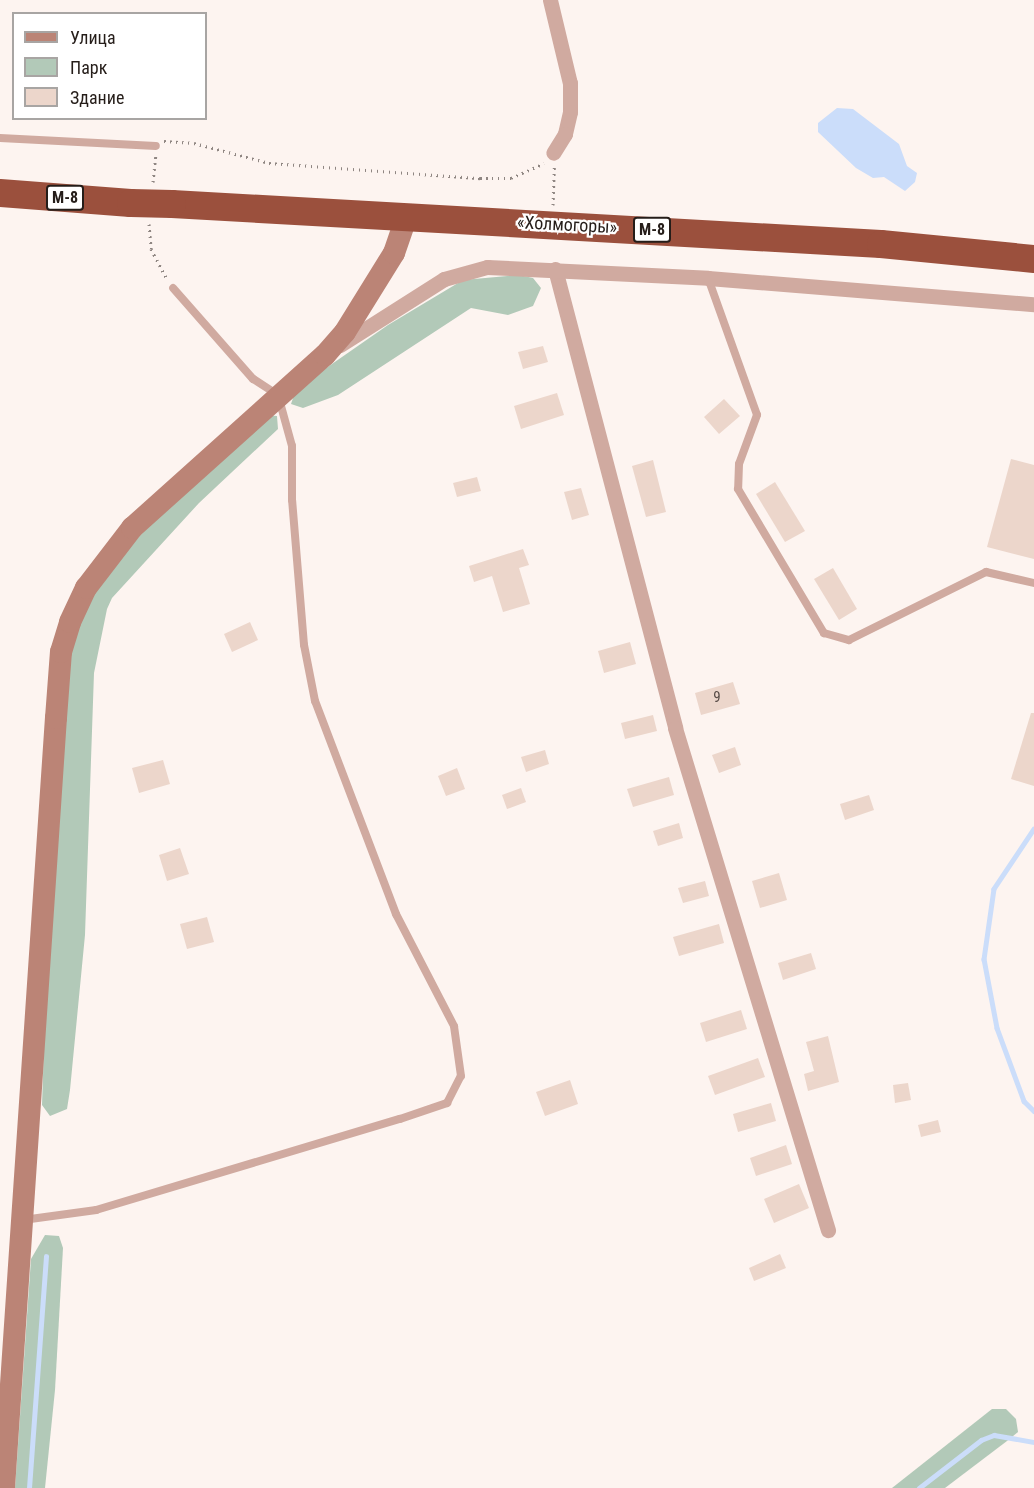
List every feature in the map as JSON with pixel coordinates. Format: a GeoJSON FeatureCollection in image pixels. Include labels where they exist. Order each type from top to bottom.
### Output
{"type":"FeatureCollection","features":[{"type":"Feature","properties":{"kind":"highway","name":"«Холмогоры»"},"geometry":{"type":"LineString","coordinates":[[0,193],[131,203],[407,216],[881,244],[1034,259]]}},
{"type":"Feature","properties":{"kind":"street"},"geometry":{"type":"LineString","coordinates":[[550,0],[562,38],[570,103],[565,134],[553,153]]}},
{"type":"Feature","properties":{"kind":"street"},"geometry":{"type":"LineString","coordinates":[[325,355],[368,300],[394,253],[407,216]]}},
{"type":"Feature","properties":{"kind":"street"},"geometry":{"type":"LineString","coordinates":[[4,1488],[59,674],[70,622],[86,588],[132,528],[325,355],[434,284],[462,272],[511,267],[555,269],[708,278],[1034,304]]}},
{"type":"Feature","properties":{"kind":"street"},"geometry":{"type":"LineString","coordinates":[[555,269],[675,728],[828,1230]]}},
{"type":"Feature","properties":{"kind":"street"},"geometry":{"type":"LineString","coordinates":[[368,300],[387,315]]}},
{"type":"Feature","properties":{"kind":"lane"},"geometry":{"type":"LineString","coordinates":[[0,138],[156,146]]}},
{"type":"Feature","properties":{"kind":"lane"},"geometry":{"type":"LineString","coordinates":[[708,278],[757,415],[739,464],[738,489],[824,633],[849,640],[986,572],[1034,583]]}},
{"type":"Feature","properties":{"kind":"lane"},"geometry":{"type":"LineString","coordinates":[[22,1220],[96,1210],[400,1119],[447,1103],[461,1076],[454,1026],[396,914],[315,701],[304,645],[292,500],[292,446],[278,395],[253,379],[173,288]]}},
{"type":"Feature","properties":{"kind":"path"},"geometry":{"type":"LineString","coordinates":[[194,143],[268,163],[480,178],[529,173],[553,153]]}},
{"type":"Feature","properties":{"kind":"green space"},"geometry":{"type":"Polygon","coordinates":[[[519,275],[533,278],[541,288],[533,306],[508,315],[471,308],[338,395],[303,408],[291,404],[296,389],[388,325],[463,280],[519,275]]]}},
{"type":"Feature","properties":{"kind":"green space"},"geometry":{"type":"Polygon","coordinates":[[[265,415],[277,416],[278,429],[199,503],[112,598],[107,609],[94,673],[85,935],[70,1090],[67,1109],[50,1116],[42,1105],[47,958],[65,683],[77,622],[111,566],[184,489],[265,415]]]}},
{"type":"Feature","properties":{"kind":"green space"},"geometry":{"type":"Polygon","coordinates":[[[45,1235],[59,1236],[63,1248],[55,1390],[45,1488],[15,1488],[31,1259],[45,1235]]]}},
{"type":"Feature","properties":{"kind":"green space"},"geometry":{"type":"Polygon","coordinates":[[[992,1409],[1006,1409],[1016,1419],[1018,1432],[945,1488],[892,1488],[992,1409]]]}},
{"type":"Feature","properties":{"kind":"water"},"geometry":{"type":"Polygon","coordinates":[[[837,108],[853,109],[899,144],[907,166],[917,173],[915,182],[905,191],[884,177],[873,178],[856,168],[818,132],[818,123],[837,108]]]}},
{"type":"Feature","properties":{"kind":"building"},"geometry":{"type":"Polygon","coordinates":[[[543,346],[548,362],[523,369],[518,352],[543,346]]]}},
{"type":"Feature","properties":{"kind":"building"},"geometry":{"type":"Polygon","coordinates":[[[557,393],[564,415],[521,429],[514,406],[557,393]]]}},
{"type":"Feature","properties":{"kind":"building"},"geometry":{"type":"Polygon","coordinates":[[[724,399],[740,416],[719,434],[704,417],[724,399]]]}},
{"type":"Feature","properties":{"kind":"building"},"geometry":{"type":"Polygon","coordinates":[[[1011,459],[1034,465],[1034,559],[987,547],[1011,459]]]}},
{"type":"Feature","properties":{"kind":"building"},"geometry":{"type":"Polygon","coordinates":[[[653,460],[666,512],[646,517],[632,466],[653,460]]]}},
{"type":"Feature","properties":{"kind":"building"},"geometry":{"type":"Polygon","coordinates":[[[477,477],[481,491],[457,497],[453,483],[477,477]]]}},
{"type":"Feature","properties":{"kind":"building"},"geometry":{"type":"Polygon","coordinates":[[[775,482],[805,531],[785,542],[756,494],[775,482]]]}},
{"type":"Feature","properties":{"kind":"building"},"geometry":{"type":"Polygon","coordinates":[[[581,488],[589,515],[572,520],[564,492],[581,488]]]}},
{"type":"Feature","properties":{"kind":"building"},"geometry":{"type":"Polygon","coordinates":[[[523,549],[529,565],[519,568],[530,604],[503,612],[492,576],[474,582],[469,566],[523,549]]]}},
{"type":"Feature","properties":{"kind":"building"},"geometry":{"type":"Polygon","coordinates":[[[833,568],[857,609],[839,620],[814,579],[833,568]]]}},
{"type":"Feature","properties":{"kind":"building"},"geometry":{"type":"Polygon","coordinates":[[[250,622],[258,640],[232,652],[224,634],[250,622]]]}},
{"type":"Feature","properties":{"kind":"building"},"geometry":{"type":"Polygon","coordinates":[[[630,642],[636,664],[604,673],[598,651],[630,642]]]}},
{"type":"Feature","properties":{"kind":"building"},"geometry":{"type":"Polygon","coordinates":[[[733,682],[740,704],[701,715],[695,693],[733,682]]]}},
{"type":"Feature","properties":{"kind":"building"},"geometry":{"type":"Polygon","coordinates":[[[1031,713],[1034,713],[1034,786],[1011,779],[1031,713]]]}},
{"type":"Feature","properties":{"kind":"building"},"geometry":{"type":"Polygon","coordinates":[[[653,715],[657,731],[625,739],[621,723],[653,715]]]}},
{"type":"Feature","properties":{"kind":"building"},"geometry":{"type":"Polygon","coordinates":[[[735,747],[741,765],[719,773],[712,755],[735,747]]]}},
{"type":"Feature","properties":{"kind":"building"},"geometry":{"type":"Polygon","coordinates":[[[545,750],[549,764],[526,772],[521,757],[545,750]]]}},
{"type":"Feature","properties":{"kind":"building"},"geometry":{"type":"Polygon","coordinates":[[[163,760],[170,784],[139,793],[132,768],[163,760]]]}},
{"type":"Feature","properties":{"kind":"building"},"geometry":{"type":"Polygon","coordinates":[[[457,768],[465,789],[446,796],[438,776],[457,768]]]}},
{"type":"Feature","properties":{"kind":"building"},"geometry":{"type":"Polygon","coordinates":[[[669,777],[674,795],[633,807],[627,789],[669,777]]]}},
{"type":"Feature","properties":{"kind":"building"},"geometry":{"type":"Polygon","coordinates":[[[521,788],[526,802],[507,809],[502,795],[521,788]]]}},
{"type":"Feature","properties":{"kind":"building"},"geometry":{"type":"Polygon","coordinates":[[[869,795],[874,810],[845,820],[840,804],[869,795]]]}},
{"type":"Feature","properties":{"kind":"building"},"geometry":{"type":"Polygon","coordinates":[[[679,823],[683,838],[658,846],[653,831],[679,823]]]}},
{"type":"Feature","properties":{"kind":"building"},"geometry":{"type":"Polygon","coordinates":[[[180,848],[189,874],[167,881],[159,855],[180,848]]]}},
{"type":"Feature","properties":{"kind":"building"},"geometry":{"type":"Polygon","coordinates":[[[779,873],[787,900],[760,908],[752,881],[779,873]]]}},
{"type":"Feature","properties":{"kind":"building"},"geometry":{"type":"Polygon","coordinates":[[[705,881],[709,896],[683,903],[678,888],[705,881]]]}},
{"type":"Feature","properties":{"kind":"building"},"geometry":{"type":"Polygon","coordinates":[[[207,917],[214,942],[187,949],[180,924],[207,917]]]}},
{"type":"Feature","properties":{"kind":"building"},"geometry":{"type":"Polygon","coordinates":[[[719,924],[724,943],[679,956],[673,937],[719,924]]]}},
{"type":"Feature","properties":{"kind":"building"},"geometry":{"type":"Polygon","coordinates":[[[811,953],[816,969],[783,980],[778,963],[811,953]]]}},
{"type":"Feature","properties":{"kind":"building"},"geometry":{"type":"Polygon","coordinates":[[[741,1010],[747,1029],[706,1042],[700,1023],[741,1010]]]}},
{"type":"Feature","properties":{"kind":"building"},"geometry":{"type":"Polygon","coordinates":[[[828,1036],[839,1082],[808,1091],[804,1074],[814,1071],[806,1042],[828,1036]]]}},
{"type":"Feature","properties":{"kind":"building"},"geometry":{"type":"Polygon","coordinates":[[[758,1058],[765,1077],[715,1095],[708,1076],[758,1058]]]}},
{"type":"Feature","properties":{"kind":"building"},"geometry":{"type":"Polygon","coordinates":[[[570,1080],[578,1104],[545,1116],[536,1092],[570,1080]]]}},
{"type":"Feature","properties":{"kind":"building"},"geometry":{"type":"Polygon","coordinates":[[[908,1083],[911,1100],[895,1103],[893,1085],[908,1083]]]}},
{"type":"Feature","properties":{"kind":"building"},"geometry":{"type":"Polygon","coordinates":[[[771,1103],[776,1121],[738,1132],[733,1114],[771,1103]]]}},
{"type":"Feature","properties":{"kind":"building"},"geometry":{"type":"Polygon","coordinates":[[[938,1120],[941,1132],[921,1137],[918,1125],[938,1120]]]}},
{"type":"Feature","properties":{"kind":"building"},"geometry":{"type":"Polygon","coordinates":[[[786,1145],[792,1164],[756,1176],[750,1158],[786,1145]]]}},
{"type":"Feature","properties":{"kind":"building"},"geometry":{"type":"Polygon","coordinates":[[[799,1184],[809,1208],[774,1223],[764,1199],[799,1184]]]}},
{"type":"Feature","properties":{"kind":"building"},"geometry":{"type":"Polygon","coordinates":[[[780,1254],[786,1268],[754,1281],[749,1268],[780,1254]]]}},
{"type":"Feature","properties":{"kind":"waterway"},"geometry":{"type":"LineString","coordinates":[[1034,829],[994,889],[984,959],[997,1028],[1024,1101],[1034,1111]]}},
{"type":"Feature","properties":{"kind":"waterway"},"geometry":{"type":"LineString","coordinates":[[29,1488],[46,1257]]}},
{"type":"Feature","properties":{"kind":"waterway"},"geometry":{"type":"LineString","coordinates":[[919,1488],[981,1440],[994,1435],[1034,1442]]}}]}
